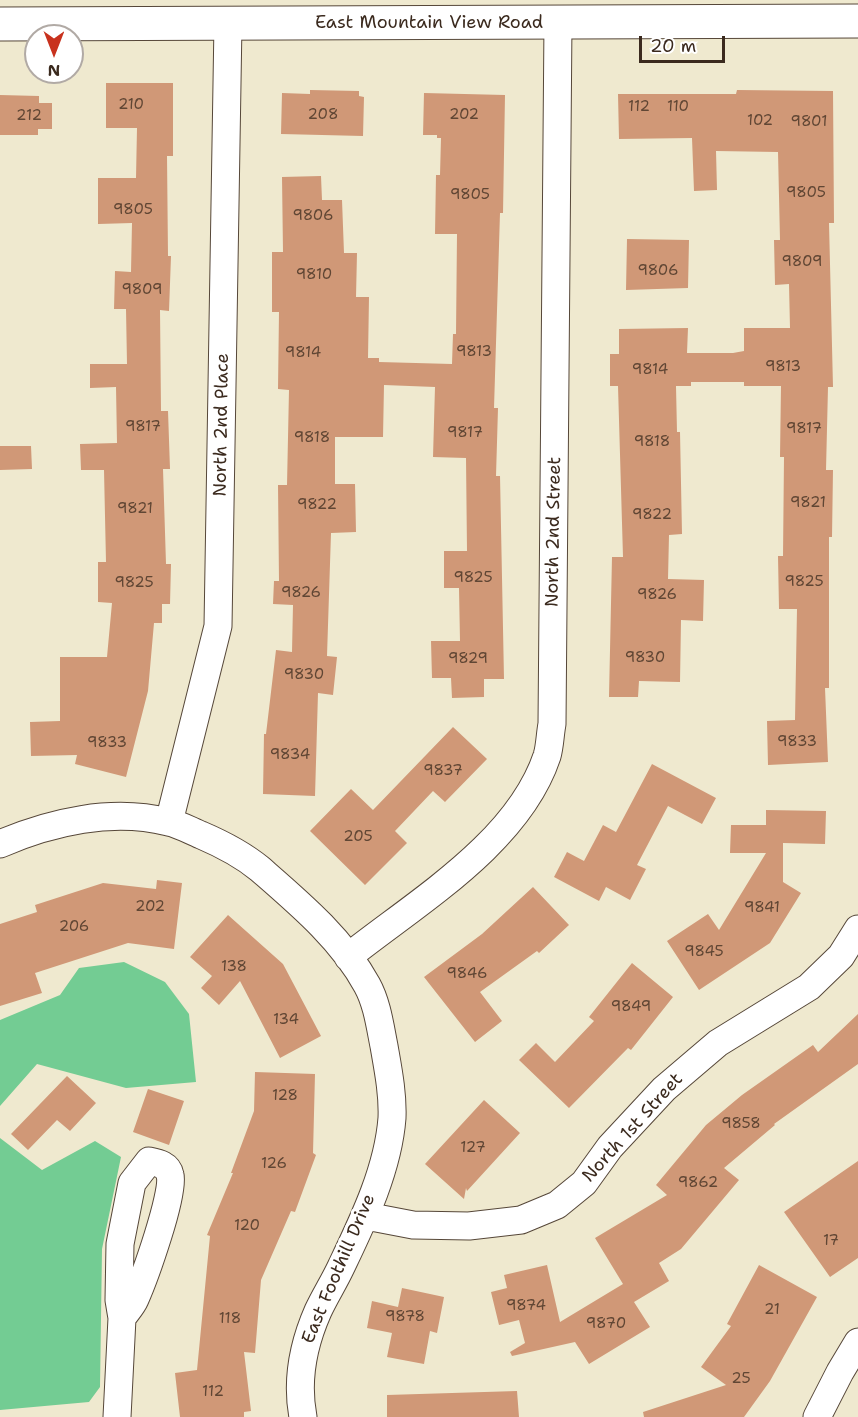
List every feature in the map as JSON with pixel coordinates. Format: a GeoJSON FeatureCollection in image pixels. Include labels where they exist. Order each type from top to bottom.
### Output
{"type":"FeatureCollection","features":[{"type":"Feature","properties":{"kind":"street","name":"East Mountain View Road"},"geometry":{"type":"LineString","coordinates":[[0,24],[228,23],[574,15],[858,21]]}},
{"type":"Feature","properties":{"kind":"street","name":"North 2nd Street"},"geometry":{"type":"LineString","coordinates":[[348,957],[449,880],[489,842],[530,792],[547,755],[552,724],[574,15]]}},
{"type":"Feature","properties":{"kind":"street","name":"North 2nd Place"},"geometry":{"type":"LineString","coordinates":[[169,822],[218,626],[228,23]]}},
{"type":"Feature","properties":{"kind":"street","name":"East Foothill Drive"},"geometry":{"type":"LineString","coordinates":[[0,844],[57,823],[86,819],[136,818],[169,822],[216,842],[250,861],[308,912],[348,957],[368,986],[380,1025],[392,1117],[385,1157],[366,1216],[333,1286],[318,1310],[304,1351],[299,1376],[303,1417]]}},
{"type":"Feature","properties":{"kind":"street","name":"North 1st Street"},"geometry":{"type":"LineString","coordinates":[[366,1216],[413,1225],[469,1226],[520,1220],[557,1205],[584,1183],[610,1148],[664,1089],[718,1043],[809,987],[841,956],[858,929]]}},
{"type":"Feature","properties":{"kind":"street"},"geometry":{"type":"LineString","coordinates":[[117,1417],[122,1318],[118,1300],[120,1244],[132,1183],[149,1161],[163,1164],[170,1173],[171,1186],[159,1233],[134,1302],[122,1318]]}},
{"type":"Feature","properties":{"kind":"street"},"geometry":{"type":"LineString","coordinates":[[817,1417],[858,1342]]}},
{"type":"Feature","properties":{"kind":"green space"},"geometry":{"type":"Polygon","coordinates":[[[124,962],[165,982],[189,1014],[196,1082],[126,1088],[37,1064],[0,1106],[0,1020],[60,995],[79,968],[124,962]]]}},
{"type":"Feature","properties":{"kind":"green space"},"geometry":{"type":"Polygon","coordinates":[[[0,1138],[42,1170],[95,1141],[121,1157],[102,1249],[100,1387],[89,1402],[0,1410],[0,1138]]]}},
{"type":"Feature","properties":{"kind":"building"},"geometry":{"type":"Polygon","coordinates":[[[106,83],[173,83],[173,156],[167,156],[168,256],[171,256],[169,311],[160,310],[161,411],[168,411],[170,469],[163,469],[166,564],[171,564],[170,604],[162,604],[162,623],[154,623],[148,691],[126,777],[75,764],[77,755],[31,756],[30,722],[60,721],[60,657],[107,657],[112,603],[98,602],[98,562],[106,562],[104,470],[81,470],[80,444],[117,443],[116,387],[90,388],[90,364],[127,364],[126,309],[114,309],[115,271],[131,272],[132,223],[98,224],[98,178],[136,178],[137,128],[106,128],[106,83]]]}},
{"type":"Feature","properties":{"kind":"building"},"geometry":{"type":"Polygon","coordinates":[[[310,90],[359,91],[359,96],[364,97],[363,136],[281,134],[282,93],[310,94],[310,90]]]}},
{"type":"Feature","properties":{"kind":"building"},"geometry":{"type":"Polygon","coordinates":[[[737,90],[833,91],[834,223],[829,223],[833,387],[828,387],[826,470],[833,470],[832,537],[829,537],[829,688],[825,688],[828,762],[768,765],[767,721],[795,720],[797,609],[779,609],[778,556],[783,556],[784,457],[780,457],[781,386],[744,386],[744,382],[691,382],[691,386],[676,386],[677,432],[680,432],[682,534],[669,535],[668,579],[704,580],[703,621],[681,620],[680,682],[639,681],[638,697],[609,697],[612,557],[623,557],[618,386],[610,386],[610,354],[619,354],[619,329],[688,328],[687,353],[733,353],[744,351],[744,328],[790,328],[789,284],[775,285],[774,240],[780,240],[778,152],[716,151],[717,190],[694,191],[692,138],[619,139],[618,94],[736,94],[737,90]]]}},
{"type":"Feature","properties":{"kind":"building"},"geometry":{"type":"Polygon","coordinates":[[[424,93],[505,95],[503,213],[500,213],[494,408],[498,408],[496,476],[500,476],[504,679],[484,679],[484,697],[452,698],[451,678],[432,678],[431,641],[460,641],[459,588],[444,588],[444,551],[467,551],[466,458],[433,457],[435,387],[384,385],[383,437],[335,437],[335,484],[355,484],[356,532],[331,533],[327,656],[337,657],[333,695],[318,693],[315,796],[263,794],[264,734],[266,734],[276,650],[292,652],[293,605],[273,604],[274,581],[279,581],[278,485],[287,485],[289,390],[278,389],[279,312],[272,312],[272,252],[283,252],[282,177],[321,176],[322,200],[342,200],[344,253],[357,253],[356,297],[369,297],[368,358],[379,358],[379,362],[452,364],[453,334],[456,334],[457,234],[435,234],[436,175],[440,175],[441,138],[437,138],[437,135],[423,135],[424,93]]]}},
{"type":"Feature","properties":{"kind":"building"},"geometry":{"type":"Polygon","coordinates":[[[0,95],[39,96],[39,103],[52,103],[52,129],[38,129],[38,135],[0,135],[0,95]]]}},
{"type":"Feature","properties":{"kind":"building"},"geometry":{"type":"Polygon","coordinates":[[[627,239],[689,240],[688,288],[626,290],[627,239]]]}},
{"type":"Feature","properties":{"kind":"building"},"geometry":{"type":"Polygon","coordinates":[[[0,446],[31,446],[32,469],[0,470],[0,446]]]}},
{"type":"Feature","properties":{"kind":"building"},"geometry":{"type":"Polygon","coordinates":[[[453,727],[487,759],[445,802],[433,791],[395,831],[407,843],[365,885],[310,831],[351,789],[373,810],[453,727]]]}},
{"type":"Feature","properties":{"kind":"building"},"geometry":{"type":"Polygon","coordinates":[[[652,764],[716,798],[702,824],[668,806],[637,865],[646,869],[630,900],[606,887],[599,901],[554,877],[567,852],[584,861],[603,825],[616,832],[652,764]]]}},
{"type":"Feature","properties":{"kind":"building"},"geometry":{"type":"Polygon","coordinates":[[[766,810],[826,811],[825,844],[783,843],[783,882],[801,893],[770,943],[699,990],[667,941],[708,914],[719,930],[766,853],[730,853],[731,825],[766,825],[766,810]]]}},
{"type":"Feature","properties":{"kind":"building"},"geometry":{"type":"Polygon","coordinates":[[[157,880],[182,883],[174,949],[128,943],[35,973],[42,993],[0,1006],[0,924],[37,912],[35,905],[103,883],[156,889],[157,880]]]}},
{"type":"Feature","properties":{"kind":"building"},"geometry":{"type":"Polygon","coordinates":[[[533,887],[569,925],[539,953],[537,951],[480,992],[502,1021],[475,1042],[424,977],[482,934],[533,887]]]}},
{"type":"Feature","properties":{"kind":"building"},"geometry":{"type":"Polygon","coordinates":[[[228,915],[283,964],[321,1036],[280,1058],[240,981],[219,1005],[201,988],[212,976],[190,957],[228,915]]]}},
{"type":"Feature","properties":{"kind":"building"},"geometry":{"type":"Polygon","coordinates":[[[632,963],[673,997],[631,1050],[628,1048],[569,1108],[519,1060],[536,1043],[555,1062],[594,1021],[589,1017],[632,963]]]}},
{"type":"Feature","properties":{"kind":"building"},"geometry":{"type":"Polygon","coordinates":[[[858,1014],[858,1064],[774,1124],[724,1168],[739,1180],[681,1249],[659,1263],[669,1281],[634,1302],[650,1327],[589,1364],[575,1342],[512,1356],[510,1352],[525,1343],[519,1320],[499,1325],[491,1292],[507,1288],[504,1275],[547,1265],[560,1322],[623,1284],[595,1238],[667,1195],[656,1185],[706,1125],[742,1095],[813,1045],[818,1052],[858,1014]]]}},
{"type":"Feature","properties":{"kind":"building"},"geometry":{"type":"Polygon","coordinates":[[[255,1072],[315,1074],[313,1153],[316,1155],[295,1212],[291,1211],[261,1280],[255,1353],[244,1352],[251,1411],[244,1412],[244,1417],[180,1417],[175,1373],[197,1370],[210,1236],[207,1235],[233,1173],[231,1173],[254,1111],[255,1072]]]}},
{"type":"Feature","properties":{"kind":"building"},"geometry":{"type":"Polygon","coordinates":[[[67,1076],[96,1103],[70,1131],[57,1120],[28,1150],[11,1134],[67,1076]]]}},
{"type":"Feature","properties":{"kind":"building"},"geometry":{"type":"Polygon","coordinates":[[[148,1089],[184,1101],[169,1145],[133,1132],[148,1089]]]}},
{"type":"Feature","properties":{"kind":"building"},"geometry":{"type":"Polygon","coordinates":[[[484,1100],[520,1133],[467,1191],[466,1188],[464,1199],[425,1164],[484,1100]]]}},
{"type":"Feature","properties":{"kind":"building"},"geometry":{"type":"Polygon","coordinates":[[[858,1161],[858,1258],[830,1277],[784,1212],[858,1161]]]}},
{"type":"Feature","properties":{"kind":"building"},"geometry":{"type":"Polygon","coordinates":[[[759,1265],[817,1297],[770,1381],[744,1417],[644,1417],[643,1412],[726,1385],[701,1367],[731,1326],[727,1324],[759,1265]]]}},
{"type":"Feature","properties":{"kind":"building"},"geometry":{"type":"Polygon","coordinates":[[[402,1288],[444,1297],[437,1333],[430,1331],[424,1364],[387,1357],[392,1333],[367,1328],[372,1301],[398,1307],[402,1288]]]}},
{"type":"Feature","properties":{"kind":"building"},"geometry":{"type":"Polygon","coordinates":[[[517,1391],[519,1417],[387,1417],[387,1395],[517,1391]]]}}]}
